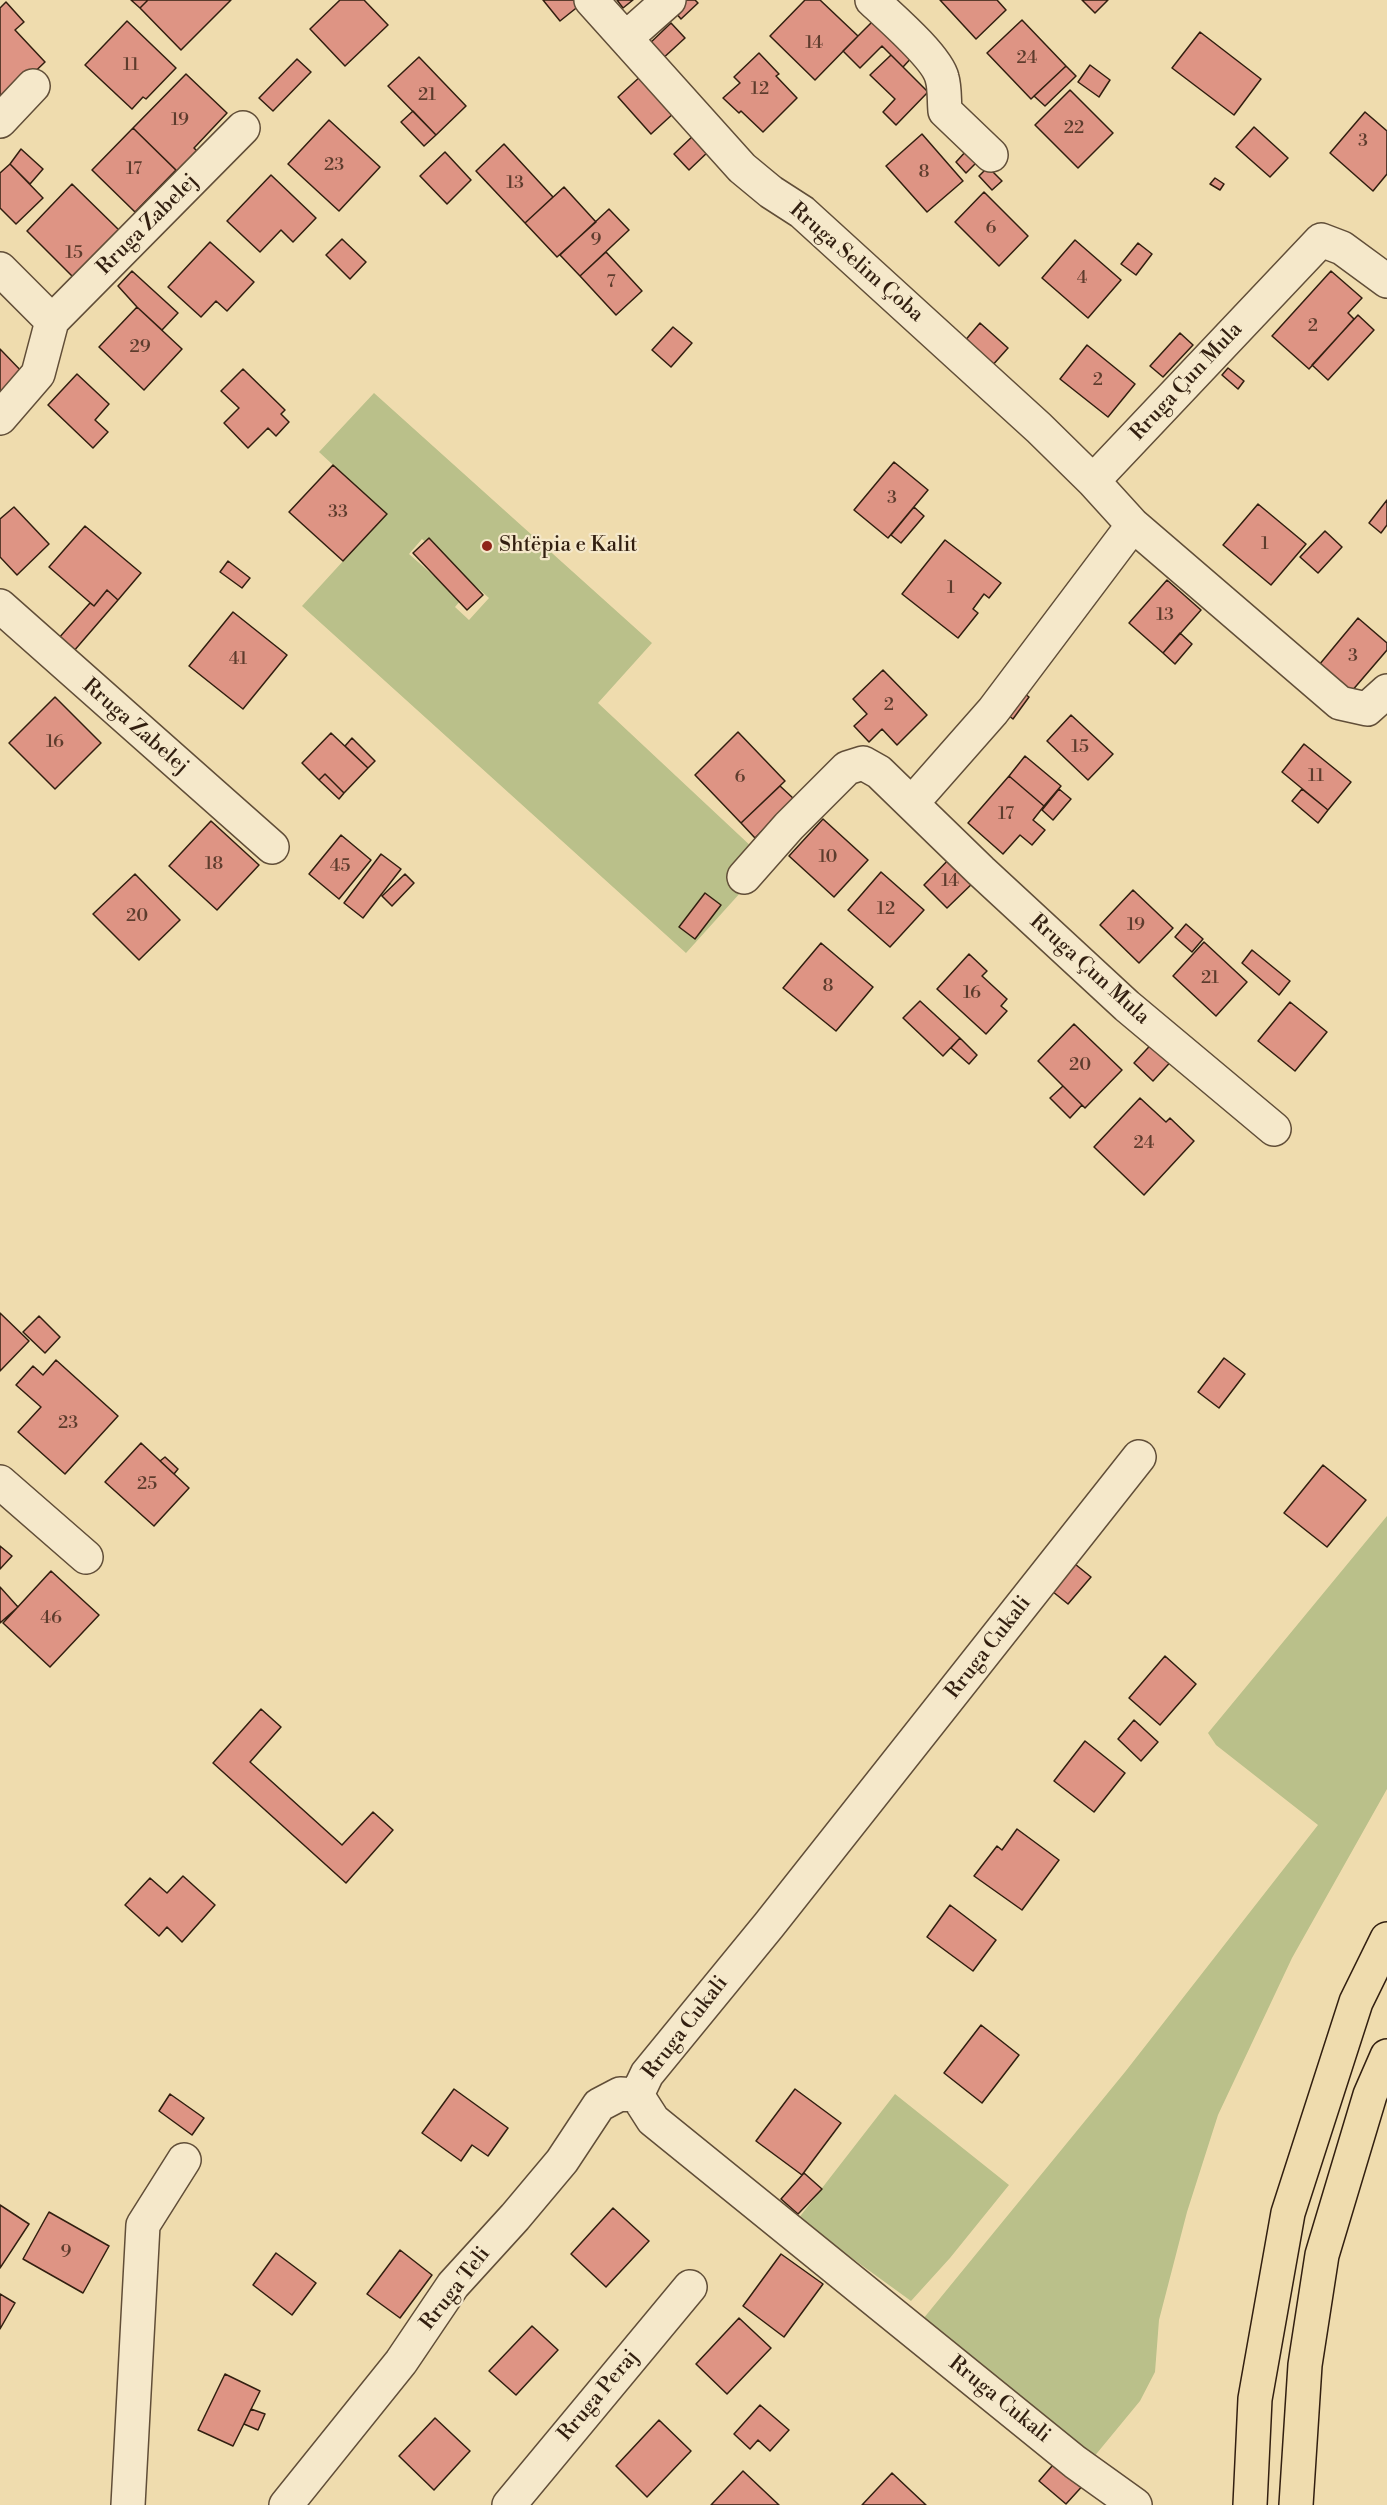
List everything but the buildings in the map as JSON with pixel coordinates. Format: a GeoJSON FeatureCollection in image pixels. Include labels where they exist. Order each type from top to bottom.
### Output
{"type":"FeatureCollection","features":[{"type":"Feature","properties":{"kind":"highway"},"geometry":{"type":"LineString","coordinates":[[1250,2505],[1255,2399],[1288,2213],[1356,2002],[1387,1939]]}},
{"type":"Feature","properties":{"kind":"highway"},"geometry":{"type":"LineString","coordinates":[[1296,2505],[1305,2365],[1322,2255],[1370,2095],[1387,2056]]}},
{"type":"Feature","properties":{"kind":"street","name":"Rruga Selim Çoba"},"geometry":{"type":"LineString","coordinates":[[591,0],[742,168],[771,192],[802,212],[1030,420],[1093,481]]}},
{"type":"Feature","properties":{"kind":"street"},"geometry":{"type":"LineString","coordinates":[[626,38],[669,0]]}},
{"type":"Feature","properties":{"kind":"street"},"geometry":{"type":"LineString","coordinates":[[872,0],[919,45],[933,63],[942,76],[945,111],[991,155]]}},
{"type":"Feature","properties":{"kind":"street"},"geometry":{"type":"LineString","coordinates":[[0,121],[33,86]]}},
{"type":"Feature","properties":{"kind":"street","name":"Rruga Zabelej"},"geometry":{"type":"LineString","coordinates":[[0,418],[38,374],[52,321],[243,128]]}},
{"type":"Feature","properties":{"kind":"street","name":"Rruga Çun Mula"},"geometry":{"type":"LineString","coordinates":[[1093,481],[1322,240],[1342,248],[1387,281]]}},
{"type":"Feature","properties":{"kind":"street"},"geometry":{"type":"LineString","coordinates":[[0,269],[52,321]]}},
{"type":"Feature","properties":{"kind":"street"},"geometry":{"type":"LineString","coordinates":[[1093,481],[1133,525],[1340,703],[1367,708],[1387,692]]}},
{"type":"Feature","properties":{"kind":"street"},"geometry":{"type":"LineString","coordinates":[[912,803],[993,711],[1133,525]]}},
{"type":"Feature","properties":{"kind":"street","name":"Rruga Zabelej"},"geometry":{"type":"LineString","coordinates":[[0,606],[272,847]]}},
{"type":"Feature","properties":{"kind":"street","name":"Rruga Çun Mula"},"geometry":{"type":"LineString","coordinates":[[744,877],[789,826],[847,768],[863,763],[879,772],[981,871],[1127,1006],[1274,1129]]}},
{"type":"Feature","properties":{"kind":"street","name":"Rruga Cukali"},"geometry":{"type":"LineString","coordinates":[[1135,2505],[1075,2462],[653,2120],[637,2095],[647,2074],[792,1897],[1139,1457]]}},
{"type":"Feature","properties":{"kind":"street"},"geometry":{"type":"LineString","coordinates":[[0,1482],[86,1557]]}},
{"type":"Feature","properties":{"kind":"street","name":"Rruga Teli"},"geometry":{"type":"LineString","coordinates":[[286,2505],[401,2362],[453,2285],[562,2162],[599,2105],[620,2094],[637,2095]]}},
{"type":"Feature","properties":{"kind":"street"},"geometry":{"type":"LineString","coordinates":[[128,2505],[143,2225],[184,2160]]}},
{"type":"Feature","properties":{"kind":"street","name":"Rruga Peraj"},"geometry":{"type":"LineString","coordinates":[[509,2505],[690,2288]]}},
{"type":"Feature","properties":{"kind":"green space"},"geometry":{"type":"Polygon","coordinates":[[[374,393],[652,643],[598,703],[754,849],[727,879],[741,892],[686,953],[302,606],[386,514],[319,452],[374,393]],[[422,539],[409,554],[461,600],[455,607],[469,620],[489,598],[422,539]]]}},
{"type":"Feature","properties":{"kind":"green space"},"geometry":{"type":"Polygon","coordinates":[[[1387,1516],[1387,1789],[1292,1958],[1218,2115],[1187,2212],[1159,2320],[1155,2372],[1140,2401],[1093,2458],[923,2319],[1125,2072],[1318,1825],[1216,1745],[1208,1733],[1387,1516]]]}},
{"type":"Feature","properties":{"kind":"green space"},"geometry":{"type":"Polygon","coordinates":[[[895,2094],[1009,2185],[950,2258],[911,2301],[798,2219],[895,2094]]]}},
{"type":"Feature","properties":{"kind":"place","name":"Shtëpia e Kalit"},"geometry":{"type":"Point","coordinates":[487,546]}}]}
